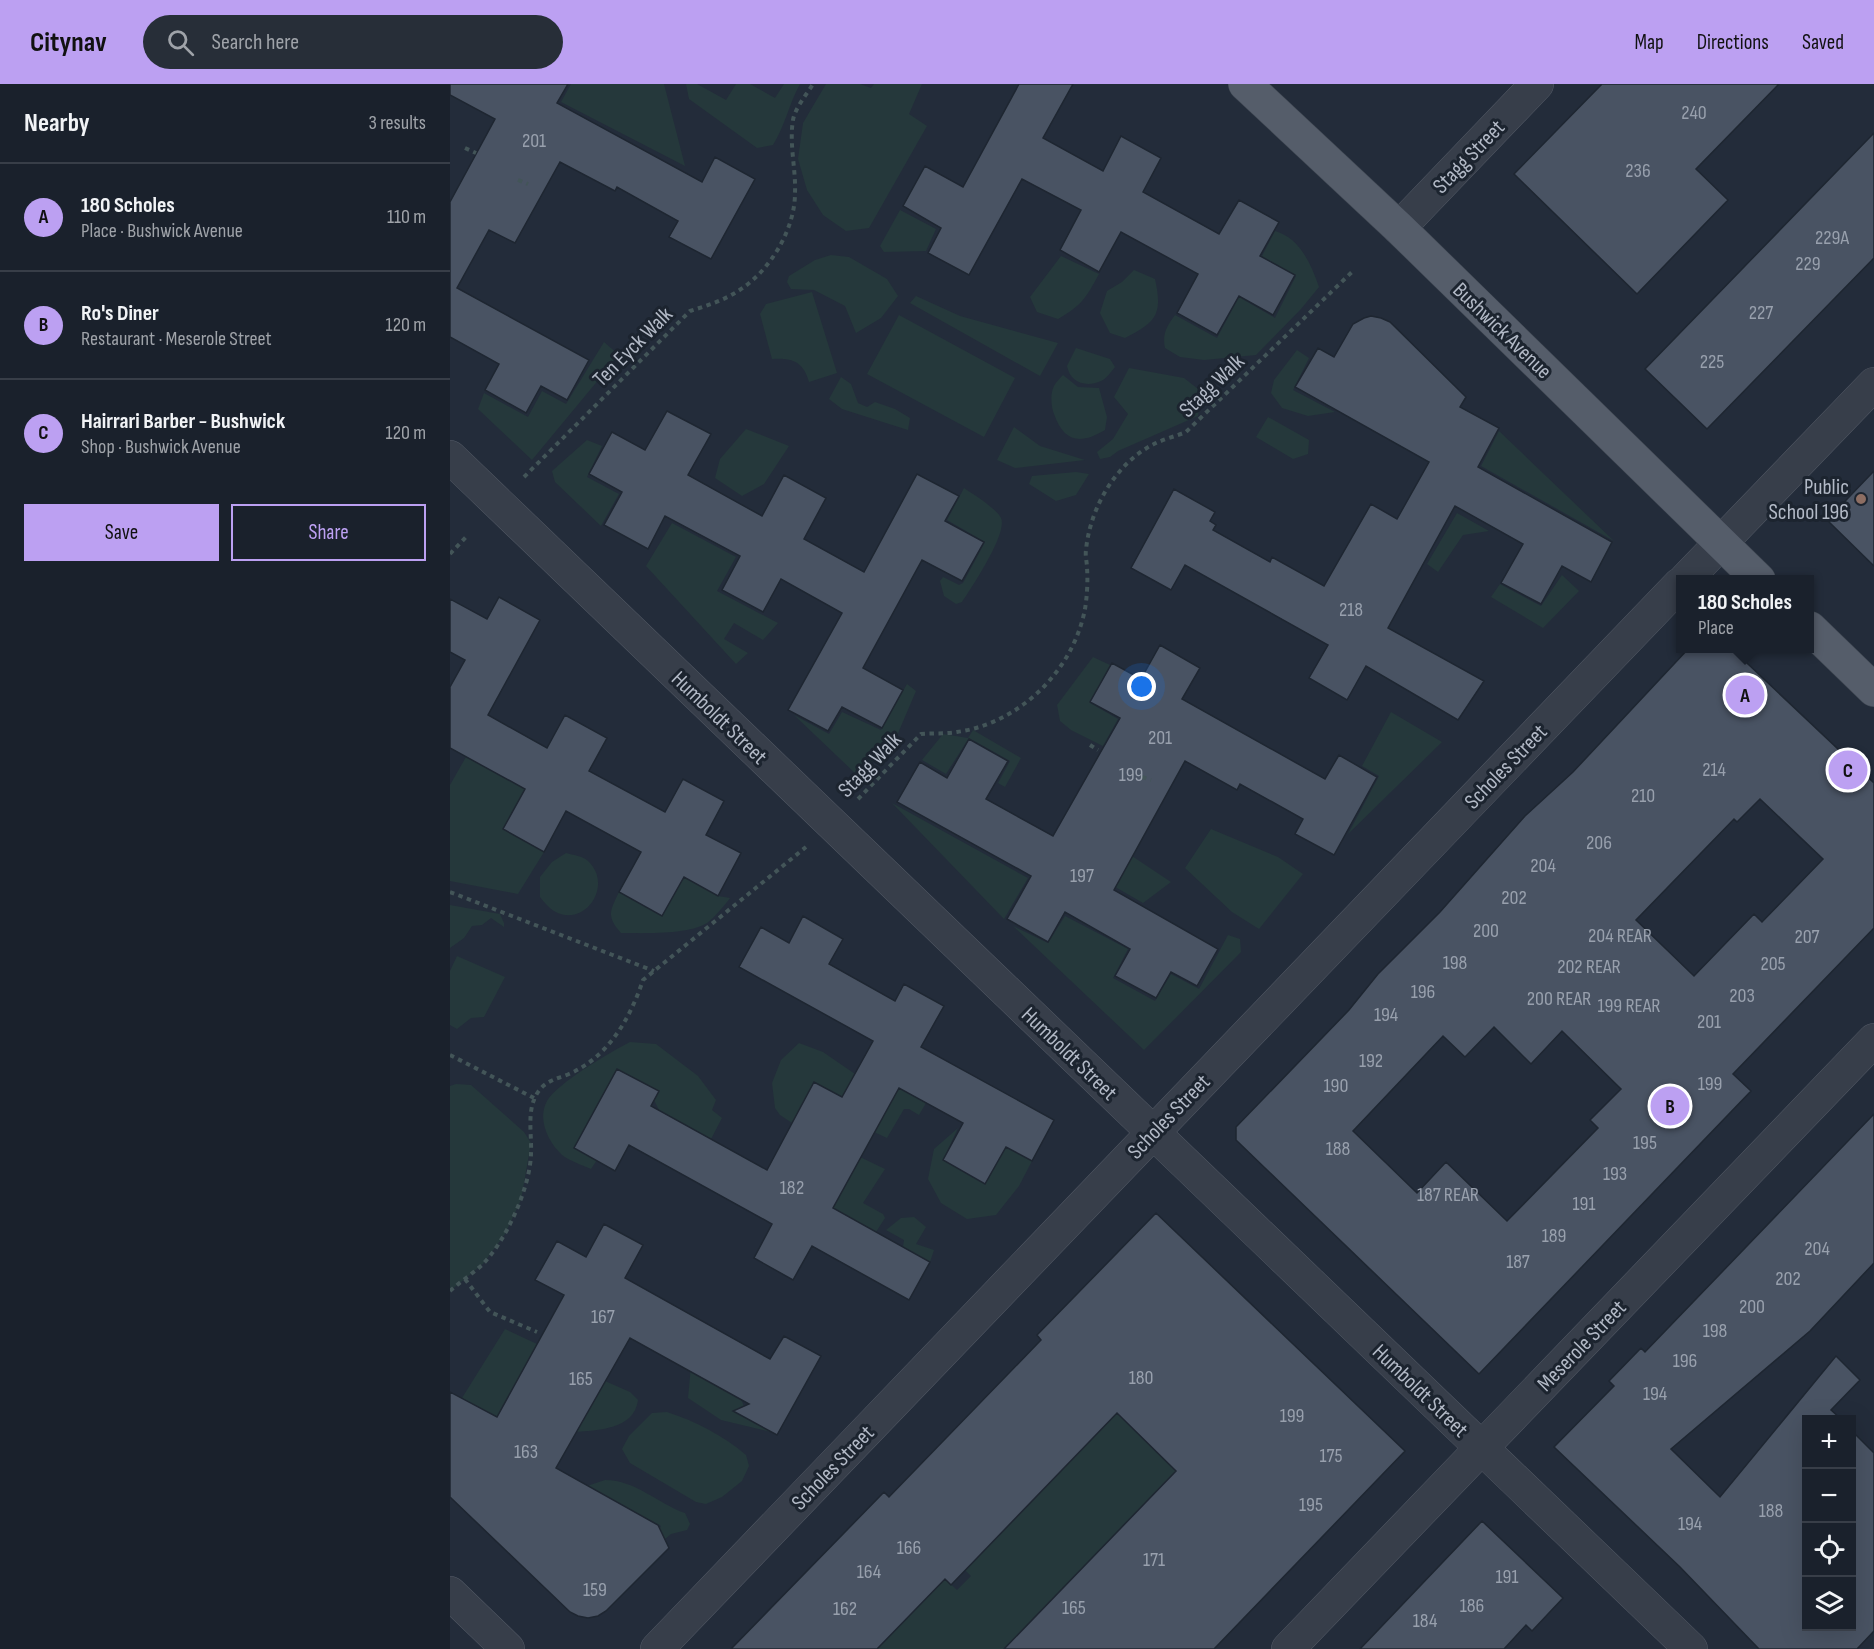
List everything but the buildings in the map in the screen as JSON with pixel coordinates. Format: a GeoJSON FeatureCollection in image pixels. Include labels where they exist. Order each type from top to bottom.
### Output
{"type":"FeatureCollection","features":[{"type":"Feature","properties":{"kind":"main road","name":"Bushwick Avenue"},"geometry":{"type":"LineString","coordinates":[[1245,84],[1399,228],[1755,575]]}},
{"type":"Feature","properties":{"kind":"main road"},"geometry":{"type":"LineString","coordinates":[[1814,633],[1874,690]]}},
{"type":"Feature","properties":{"kind":"street","name":"Stagg Street"},"geometry":{"type":"LineString","coordinates":[[1399,228],[1537,84]]}},
{"type":"Feature","properties":{"kind":"street"},"geometry":{"type":"LineString","coordinates":[[1689,575],[1874,384]]}},
{"type":"Feature","properties":{"kind":"street","name":"Humboldt Street"},"geometry":{"type":"LineString","coordinates":[[450,457],[1691,1649]]}},
{"type":"Feature","properties":{"kind":"street","name":"Scholes Street"},"geometry":{"type":"LineString","coordinates":[[657,1649],[1676,589]]}},
{"type":"Feature","properties":{"kind":"street","name":"Meserole Street"},"geometry":{"type":"LineString","coordinates":[[1288,1649],[1874,1040]]}},
{"type":"Feature","properties":{"kind":"street"},"geometry":{"type":"LineString","coordinates":[[450,1593],[508,1649]]}},
{"type":"Feature","properties":{"kind":"path","name":"Ten Eyck Walk"},"geometry":{"type":"LineString","coordinates":[[524,478],[690,311],[718,302],[745,287],[771,261],[788,228],[796,194],[793,118],[813,84]]}},
{"type":"Feature","properties":{"kind":"path"},"geometry":{"type":"LineString","coordinates":[[465,148],[476,153]]}},
{"type":"Feature","properties":{"kind":"path"},"geometry":{"type":"LineString","coordinates":[[518,180],[528,184]]}},
{"type":"Feature","properties":{"kind":"path","name":"Stagg Walk"},"geometry":{"type":"LineString","coordinates":[[534,1098],[540,1089],[556,1077],[568,1074],[597,1055],[621,1029],[635,1003],[643,980],[832,825],[921,734],[958,732],[993,722],[1026,704],[1054,677],[1074,644],[1085,609],[1087,570],[1085,552],[1092,518],[1105,490],[1125,465],[1154,444],[1186,432],[1353,271]]}},
{"type":"Feature","properties":{"kind":"path"},"geometry":{"type":"LineString","coordinates":[[450,554],[467,536]]}},
{"type":"Feature","properties":{"kind":"path"},"geometry":{"type":"LineString","coordinates":[[1090,745],[1098,750]]}},
{"type":"Feature","properties":{"kind":"path"},"geometry":{"type":"LineString","coordinates":[[1142,777],[1151,780]]}},
{"type":"Feature","properties":{"kind":"path"},"geometry":{"type":"LineString","coordinates":[[450,892],[654,971]]}},
{"type":"Feature","properties":{"kind":"path"},"geometry":{"type":"LineString","coordinates":[[450,1055],[534,1098],[531,1106],[531,1157],[521,1200],[505,1234],[483,1264],[450,1291]]}},
{"type":"Feature","properties":{"kind":"path"},"geometry":{"type":"LineString","coordinates":[[465,1279],[490,1312],[537,1332]]}},
{"type":"Feature","properties":{"kind":"shaded area"},"geometry":{"type":"Polygon","coordinates":[[[571,84],[664,84],[685,166],[561,102],[571,84]]]}},
{"type":"Feature","properties":{"kind":"shaded area"},"geometry":{"type":"Polygon","coordinates":[[[686,84],[697,84],[726,100],[736,84],[750,84],[775,98],[784,84],[800,84],[773,145],[757,148],[689,99],[686,84]]]}},
{"type":"Feature","properties":{"kind":"shaded area"},"geometry":{"type":"Polygon","coordinates":[[[826,84],[860,84],[871,88],[874,84],[922,84],[909,114],[927,126],[869,228],[846,231],[823,215],[807,190],[798,159],[803,123],[826,84]]]}},
{"type":"Feature","properties":{"kind":"shaded area"},"geometry":{"type":"Polygon","coordinates":[[[900,210],[936,229],[926,251],[884,252],[880,246],[900,210]]]}},
{"type":"Feature","properties":{"kind":"shaded area"},"geometry":{"type":"Polygon","coordinates":[[[1275,231],[1284,234],[1298,246],[1308,261],[1319,287],[1301,309],[1256,355],[1204,360],[1180,357],[1165,348],[1166,330],[1175,315],[1217,338],[1239,297],[1275,318],[1296,276],[1262,256],[1275,231]]]}},
{"type":"Feature","properties":{"kind":"shaded area"},"geometry":{"type":"Polygon","coordinates":[[[831,255],[849,257],[887,279],[898,296],[881,318],[856,333],[845,306],[814,290],[791,289],[787,282],[789,276],[815,260],[831,255]]]}},
{"type":"Feature","properties":{"kind":"shaded area"},"geometry":{"type":"Polygon","coordinates":[[[1061,256],[1099,274],[1083,300],[1058,319],[1037,312],[1030,297],[1061,256]]]}},
{"type":"Feature","properties":{"kind":"shaded area"},"geometry":{"type":"Polygon","coordinates":[[[1134,270],[1155,279],[1157,309],[1150,322],[1125,338],[1110,333],[1100,313],[1107,291],[1122,282],[1134,270]]]}},
{"type":"Feature","properties":{"kind":"shaded area"},"geometry":{"type":"Polygon","coordinates":[[[812,292],[837,373],[809,382],[804,369],[796,362],[772,359],[760,314],[766,304],[812,292]]]}},
{"type":"Feature","properties":{"kind":"shaded area"},"geometry":{"type":"Polygon","coordinates":[[[916,296],[960,316],[1058,343],[1040,376],[910,303],[916,296]]]}},
{"type":"Feature","properties":{"kind":"shaded area"},"geometry":{"type":"Polygon","coordinates":[[[899,315],[1015,378],[984,437],[867,374],[899,315]]]}},
{"type":"Feature","properties":{"kind":"shaded area"},"geometry":{"type":"Polygon","coordinates":[[[604,342],[619,355],[532,460],[478,409],[484,393],[528,417],[542,391],[566,404],[604,342]]]}},
{"type":"Feature","properties":{"kind":"shaded area"},"geometry":{"type":"Polygon","coordinates":[[[1076,348],[1110,359],[1115,367],[1101,381],[1089,384],[1079,382],[1071,376],[1067,366],[1076,348]]]}},
{"type":"Feature","properties":{"kind":"shaded area"},"geometry":{"type":"Polygon","coordinates":[[[1297,350],[1309,358],[1293,390],[1335,412],[1308,416],[1282,408],[1271,393],[1274,380],[1297,350]]]}},
{"type":"Feature","properties":{"kind":"shaded area"},"geometry":{"type":"Polygon","coordinates":[[[1129,368],[1184,378],[1202,392],[1198,416],[1118,451],[1110,457],[1100,459],[1097,452],[1113,439],[1128,414],[1114,397],[1129,368]]]}},
{"type":"Feature","properties":{"kind":"shaded area"},"geometry":{"type":"Polygon","coordinates":[[[1063,375],[1078,387],[1099,388],[1107,417],[1105,430],[1081,439],[1068,435],[1063,430],[1054,414],[1051,400],[1054,386],[1063,375]]]}},
{"type":"Feature","properties":{"kind":"shaded area"},"geometry":{"type":"Polygon","coordinates":[[[841,377],[851,384],[858,403],[867,407],[875,402],[895,409],[910,418],[908,430],[842,409],[829,399],[841,377]]]}},
{"type":"Feature","properties":{"kind":"shaded area"},"geometry":{"type":"Polygon","coordinates":[[[1268,417],[1309,440],[1308,454],[1293,459],[1256,437],[1268,417]]]}},
{"type":"Feature","properties":{"kind":"shaded area"},"geometry":{"type":"Polygon","coordinates":[[[1014,427],[1040,446],[1085,460],[1015,468],[997,460],[1014,427]]]}},
{"type":"Feature","properties":{"kind":"shaded area"},"geometry":{"type":"Polygon","coordinates":[[[746,429],[789,446],[764,484],[742,496],[715,478],[720,459],[746,429]]]}},
{"type":"Feature","properties":{"kind":"shaded area"},"geometry":{"type":"Polygon","coordinates":[[[1499,431],[1614,541],[1481,466],[1499,431]]]}},
{"type":"Feature","properties":{"kind":"shaded area"},"geometry":{"type":"Polygon","coordinates":[[[587,440],[602,446],[587,477],[619,494],[601,526],[555,482],[552,471],[587,440]]]}},
{"type":"Feature","properties":{"kind":"shaded area"},"geometry":{"type":"Polygon","coordinates":[[[1076,472],[1089,474],[1076,495],[1056,501],[1029,484],[1032,476],[1076,472]]]}},
{"type":"Feature","properties":{"kind":"shaded area"},"geometry":{"type":"Polygon","coordinates":[[[964,488],[995,510],[1001,518],[1002,525],[981,573],[962,602],[956,604],[944,596],[940,581],[943,577],[959,585],[963,583],[985,542],[947,520],[964,488]]]}},
{"type":"Feature","properties":{"kind":"shaded area"},"geometry":{"type":"Polygon","coordinates":[[[1457,513],[1489,531],[1463,535],[1438,572],[1427,564],[1457,513]]]}},
{"type":"Feature","properties":{"kind":"shaded area"},"geometry":{"type":"Polygon","coordinates":[[[672,523],[736,557],[717,591],[778,623],[763,640],[734,623],[724,639],[748,653],[736,664],[646,566],[672,523]]]}},
{"type":"Feature","properties":{"kind":"shaded area"},"geometry":{"type":"Polygon","coordinates":[[[1562,575],[1579,591],[1543,628],[1491,597],[1500,584],[1541,606],[1562,575]]]}},
{"type":"Feature","properties":{"kind":"shaded area"},"geometry":{"type":"Polygon","coordinates":[[[1093,657],[1110,665],[1090,703],[1118,719],[1103,746],[1071,730],[1060,721],[1057,705],[1093,657]]]}},
{"type":"Feature","properties":{"kind":"shaded area"},"geometry":{"type":"Polygon","coordinates":[[[907,684],[916,691],[896,738],[858,776],[794,715],[829,734],[842,712],[881,730],[907,684]]]}},
{"type":"Feature","properties":{"kind":"shaded area"},"geometry":{"type":"Polygon","coordinates":[[[1391,712],[1442,742],[1348,834],[1379,776],[1362,766],[1391,712]]]}},
{"type":"Feature","properties":{"kind":"shaded area"},"geometry":{"type":"Polygon","coordinates":[[[973,730],[1021,758],[1005,787],[998,783],[1010,761],[969,738],[946,774],[922,760],[943,734],[968,738],[973,730]]]}},
{"type":"Feature","properties":{"kind":"shaded area"},"geometry":{"type":"Polygon","coordinates":[[[466,757],[525,789],[503,829],[544,852],[518,894],[450,881],[450,785],[466,757]]]}},
{"type":"Feature","properties":{"kind":"shaded area"},"geometry":{"type":"Polygon","coordinates":[[[892,803],[1028,878],[1004,919],[892,803]]]}},
{"type":"Feature","properties":{"kind":"shaded area"},"geometry":{"type":"Polygon","coordinates":[[[1211,829],[1278,857],[1303,874],[1259,929],[1232,912],[1185,868],[1211,829]]]}},
{"type":"Feature","properties":{"kind":"shaded area"},"geometry":{"type":"Polygon","coordinates":[[[1105,838],[1171,882],[1143,903],[1098,877],[1105,838]]]}},
{"type":"Feature","properties":{"kind":"shaded area"},"geometry":{"type":"Polygon","coordinates":[[[566,853],[588,861],[598,881],[597,892],[592,902],[576,914],[565,915],[552,910],[540,897],[540,877],[552,862],[566,853]]]}},
{"type":"Feature","properties":{"kind":"shaded area"},"geometry":{"type":"Polygon","coordinates":[[[684,877],[718,896],[730,898],[707,923],[689,930],[665,933],[621,933],[616,927],[611,913],[619,892],[662,915],[684,877]]]}},
{"type":"Feature","properties":{"kind":"shaded area"},"geometry":{"type":"Polygon","coordinates":[[[450,905],[500,914],[504,927],[491,918],[482,925],[472,926],[464,938],[450,948],[450,905]]]}},
{"type":"Feature","properties":{"kind":"shaded area"},"geometry":{"type":"Polygon","coordinates":[[[1065,916],[1128,949],[1113,978],[1155,1001],[1171,974],[1199,989],[1228,935],[1240,939],[1241,952],[1144,1050],[1013,926],[1048,943],[1065,916]]]}},
{"type":"Feature","properties":{"kind":"shaded area"},"geometry":{"type":"Polygon","coordinates":[[[457,956],[505,977],[484,1017],[471,1018],[457,1029],[450,1025],[450,971],[457,956]]]}},
{"type":"Feature","properties":{"kind":"shaded area"},"geometry":{"type":"Polygon","coordinates":[[[630,1042],[656,1044],[698,1076],[716,1100],[712,1110],[722,1118],[711,1139],[659,1110],[654,1100],[659,1091],[617,1069],[574,1148],[597,1160],[591,1169],[562,1155],[552,1144],[544,1123],[544,1108],[552,1094],[572,1077],[630,1042]]]}},
{"type":"Feature","properties":{"kind":"shaded area"},"geometry":{"type":"Polygon","coordinates":[[[799,1043],[823,1052],[855,1074],[842,1097],[815,1082],[792,1123],[780,1115],[775,1108],[772,1083],[781,1060],[799,1043]]]}},
{"type":"Feature","properties":{"kind":"shaded area"},"geometry":{"type":"Polygon","coordinates":[[[471,1085],[524,1132],[531,1143],[521,1200],[505,1234],[483,1264],[450,1291],[450,1086],[471,1085]]]}},
{"type":"Feature","properties":{"kind":"shaded area"},"geometry":{"type":"Polygon","coordinates":[[[899,1088],[926,1103],[919,1115],[909,1109],[904,1109],[887,1138],[874,1132],[899,1088]]]}},
{"type":"Feature","properties":{"kind":"shaded area"},"geometry":{"type":"Polygon","coordinates":[[[958,1128],[943,1160],[985,1184],[1006,1147],[1032,1161],[1019,1186],[996,1215],[967,1219],[941,1203],[928,1179],[934,1149],[958,1128]]]}},
{"type":"Feature","properties":{"kind":"shaded area"},"geometry":{"type":"Polygon","coordinates":[[[860,1157],[885,1169],[863,1203],[883,1214],[885,1218],[876,1232],[833,1208],[860,1157]]]}},
{"type":"Feature","properties":{"kind":"shaded area"},"geometry":{"type":"Polygon","coordinates":[[[914,1217],[926,1227],[916,1244],[934,1250],[930,1262],[903,1247],[904,1240],[886,1230],[901,1218],[914,1217]]]}},
{"type":"Feature","properties":{"kind":"shaded area"},"geometry":{"type":"Polygon","coordinates":[[[505,1329],[537,1344],[497,1417],[462,1398],[505,1329]]]}},
{"type":"Feature","properties":{"kind":"shaded area"},"geometry":{"type":"Polygon","coordinates":[[[691,1366],[737,1391],[744,1406],[736,1411],[771,1432],[721,1420],[688,1398],[691,1366]]]}},
{"type":"Feature","properties":{"kind":"shaded area"},"geometry":{"type":"Polygon","coordinates":[[[605,1381],[630,1392],[638,1400],[635,1410],[630,1417],[613,1427],[574,1432],[555,1405],[583,1420],[605,1381]]]}},
{"type":"Feature","properties":{"kind":"shaded area"},"geometry":{"type":"Polygon","coordinates":[[[667,1412],[709,1430],[746,1455],[749,1466],[742,1481],[722,1497],[706,1504],[696,1502],[630,1463],[622,1449],[629,1436],[652,1413],[667,1412]]]}},
{"type":"Feature","properties":{"kind":"shaded area"},"geometry":{"type":"Polygon","coordinates":[[[1117,1413],[1176,1471],[1004,1649],[877,1649],[928,1596],[940,1574],[957,1590],[971,1576],[965,1570],[1117,1413]]]}},
{"type":"Feature","properties":{"kind":"shaded area"},"geometry":{"type":"Polygon","coordinates":[[[605,1480],[637,1488],[685,1513],[690,1524],[687,1530],[671,1534],[665,1539],[657,1534],[661,1526],[587,1486],[605,1480]]]}},
{"type":"Feature","properties":{"kind":"place","name":"Public School 196"},"geometry":{"type":"Point","coordinates":[1861,499]}},
{"type":"Feature","properties":{"kind":"place","name":"180 Scholes"},"geometry":{"type":"Point","coordinates":[1745,695]}},
{"type":"Feature","properties":{"kind":"place","name":"Hairrari Barber - Bushwick"},"geometry":{"type":"Point","coordinates":[1848,770]}},
{"type":"Feature","properties":{"kind":"place","name":"Ro's Diner"},"geometry":{"type":"Point","coordinates":[1670,1106]}}]}
